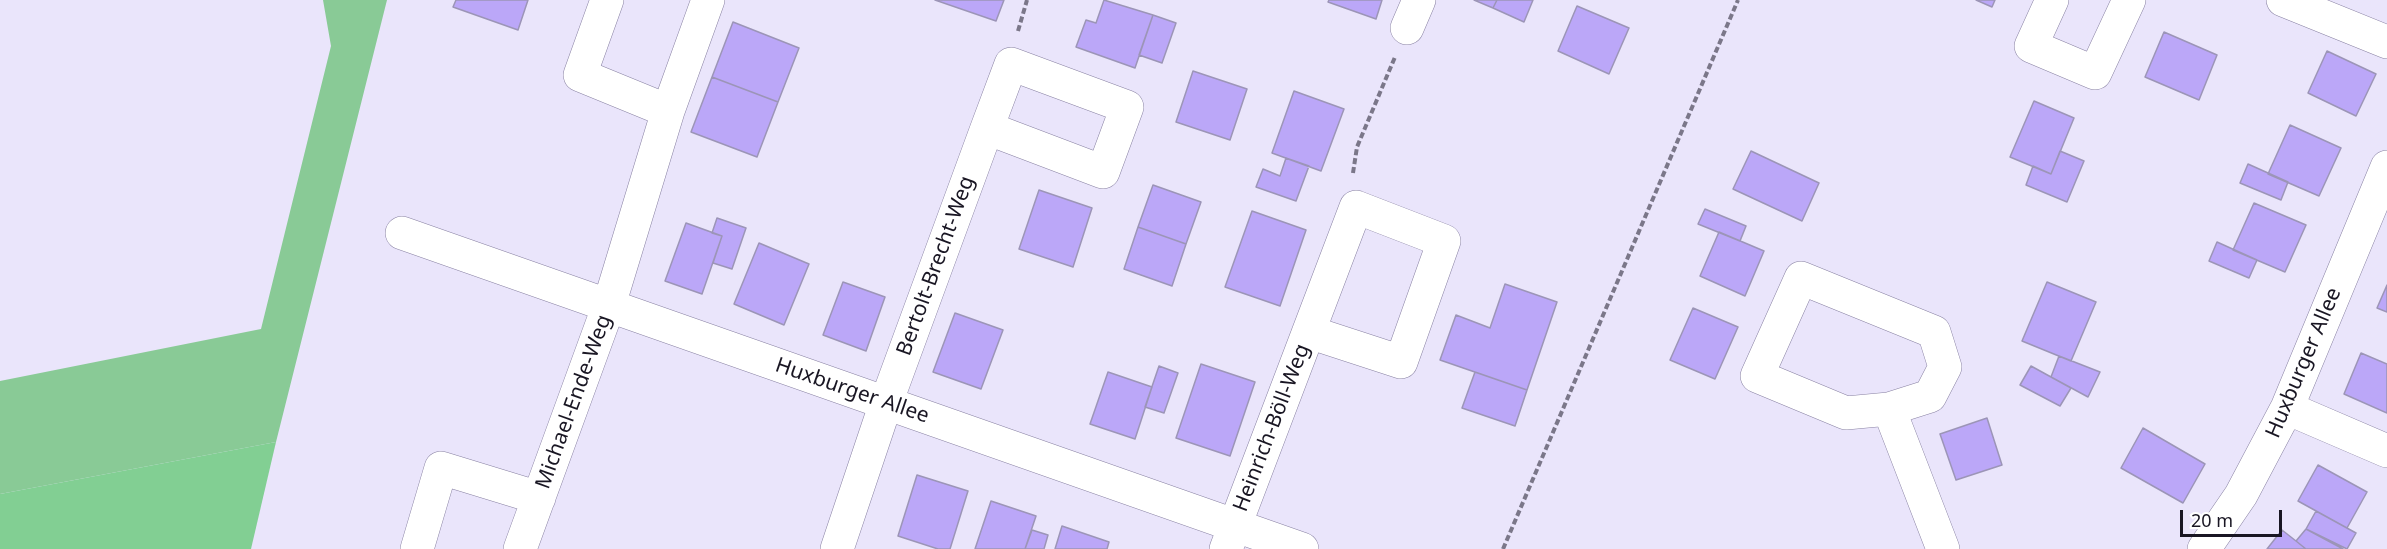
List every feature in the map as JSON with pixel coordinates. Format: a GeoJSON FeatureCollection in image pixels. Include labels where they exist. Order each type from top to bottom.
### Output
{"type":"FeatureCollection","features":[{"type":"Feature","properties":{"kind":"street"},"geometry":{"type":"LineString","coordinates":[[607,0],[580,75],[668,111]]}},
{"type":"Feature","properties":{"kind":"street","name":"Michael-Ende-Weg"},"geometry":{"type":"LineString","coordinates":[[520,549],[609,305],[668,111],[708,0]]}},
{"type":"Feature","properties":{"kind":"street"},"geometry":{"type":"LineString","coordinates":[[2052,0],[2031,46],[2095,73],[2129,0]]}},
{"type":"Feature","properties":{"kind":"street"},"geometry":{"type":"LineString","coordinates":[[2283,0],[2387,42]]}},
{"type":"Feature","properties":{"kind":"street","name":"Bertolt-Brecht-Weg"},"geometry":{"type":"LineString","coordinates":[[837,549],[886,404],[987,128]]}},
{"type":"Feature","properties":{"kind":"street","name":"Huxburger Allee"},"geometry":{"type":"LineString","coordinates":[[2204,549],[2241,495],[2287,408],[2387,167]]}},
{"type":"Feature","properties":{"kind":"street","name":"Heinrich-Böll-Weg"},"geometry":{"type":"LineString","coordinates":[[1230,537],[1356,207],[1444,241],[1401,362],[1309,332]]}},
{"type":"Feature","properties":{"kind":"street","name":"Huxburger Allee"},"geometry":{"type":"LineString","coordinates":[[402,233],[886,404],[1230,537],[1302,549]]}},
{"type":"Feature","properties":{"kind":"street"},"geometry":{"type":"LineString","coordinates":[[1801,278],[1934,332],[1945,367],[1930,396],[1889,409],[1846,413],[1757,376],[1801,278]]}},
{"type":"Feature","properties":{"kind":"street"},"geometry":{"type":"LineString","coordinates":[[2287,408],[2387,451]]}},
{"type":"Feature","properties":{"kind":"street"},"geometry":{"type":"LineString","coordinates":[[1889,409],[1943,549]]}},
{"type":"Feature","properties":{"kind":"street","name":"Michael-Ende-Weg"},"geometry":{"type":"LineString","coordinates":[[417,549],[441,468],[538,498]]}},
{"type":"Feature","properties":{"kind":"path"},"geometry":{"type":"LineString","coordinates":[[1503,549],[1738,0]]}},
{"type":"Feature","properties":{"kind":"path"},"geometry":{"type":"LineString","coordinates":[[1356,207],[1352,182],[1357,147],[1413,14]]}},
{"type":"Feature","properties":{"kind":"green space"},"geometry":{"type":"Polygon","coordinates":[[[323,0],[387,0],[276,442],[0,494],[0,381],[261,329],[331,46],[323,0]]]}},
{"type":"Feature","properties":{"kind":"green space"},"geometry":{"type":"Polygon","coordinates":[[[276,442],[251,549],[0,549],[0,494],[276,442]]]}},
{"type":"Feature","properties":{"kind":"building"},"geometry":{"type":"Polygon","coordinates":[[[456,0],[528,0],[518,30],[453,7],[456,0]]]}},
{"type":"Feature","properties":{"kind":"building"},"geometry":{"type":"Polygon","coordinates":[[[935,0],[1004,0],[996,21],[935,0]]]}},
{"type":"Feature","properties":{"kind":"building"},"geometry":{"type":"Polygon","coordinates":[[[1104,0],[1153,15],[1135,68],[1076,47],[1086,20],[1096,23],[1104,0]]]}},
{"type":"Feature","properties":{"kind":"building"},"geometry":{"type":"Polygon","coordinates":[[[1329,0],[1382,0],[1376,19],[1328,2],[1329,0]]]}},
{"type":"Feature","properties":{"kind":"building"},"geometry":{"type":"Polygon","coordinates":[[[1474,0],[1497,0],[1493,8],[1474,0]]]}},
{"type":"Feature","properties":{"kind":"building"},"geometry":{"type":"Polygon","coordinates":[[[1497,0],[1533,0],[1524,22],[1493,8],[1497,0]]]}},
{"type":"Feature","properties":{"kind":"building"},"geometry":{"type":"Polygon","coordinates":[[[1976,0],[1995,0],[1992,7],[1976,0]]]}},
{"type":"Feature","properties":{"kind":"building"},"geometry":{"type":"Polygon","coordinates":[[[1577,6],[1629,28],[1609,74],[1558,51],[1577,6]]]}},
{"type":"Feature","properties":{"kind":"building"},"geometry":{"type":"Polygon","coordinates":[[[1153,15],[1176,23],[1162,63],[1139,55],[1153,15]]]}},
{"type":"Feature","properties":{"kind":"building"},"geometry":{"type":"Polygon","coordinates":[[[733,22],[799,48],[778,102],[712,77],[733,22]]]}},
{"type":"Feature","properties":{"kind":"building"},"geometry":{"type":"Polygon","coordinates":[[[2164,32],[2217,55],[2199,100],[2145,77],[2164,32]]]}},
{"type":"Feature","properties":{"kind":"building"},"geometry":{"type":"Polygon","coordinates":[[[2327,51],[2376,74],[2356,116],[2308,93],[2327,51]]]}},
{"type":"Feature","properties":{"kind":"building"},"geometry":{"type":"Polygon","coordinates":[[[1193,71],[1247,89],[1230,140],[1176,122],[1193,71]]]}},
{"type":"Feature","properties":{"kind":"building"},"geometry":{"type":"Polygon","coordinates":[[[712,77],[778,102],[757,157],[691,132],[712,77]]]}},
{"type":"Feature","properties":{"kind":"building"},"geometry":{"type":"Polygon","coordinates":[[[1294,91],[1344,109],[1321,171],[1272,153],[1294,91]]]}},
{"type":"Feature","properties":{"kind":"building"},"geometry":{"type":"Polygon","coordinates":[[[2034,101],[2074,118],[2051,174],[2010,157],[2034,101]]]}},
{"type":"Feature","properties":{"kind":"building"},"geometry":{"type":"Polygon","coordinates":[[[2290,125],[2341,148],[2319,196],[2268,174],[2290,125]]]}},
{"type":"Feature","properties":{"kind":"building"},"geometry":{"type":"Polygon","coordinates":[[[1751,151],[1819,183],[1802,221],[1733,189],[1751,151]]]}},
{"type":"Feature","properties":{"kind":"building"},"geometry":{"type":"Polygon","coordinates":[[[2060,151],[2084,161],[2067,202],[2026,185],[2033,166],[2051,174],[2060,151]]]}},
{"type":"Feature","properties":{"kind":"building"},"geometry":{"type":"Polygon","coordinates":[[[1286,158],[1309,166],[1296,201],[1256,187],[1263,169],[1280,176],[1286,158]]]}},
{"type":"Feature","properties":{"kind":"building"},"geometry":{"type":"Polygon","coordinates":[[[2248,164],[2288,182],[2281,200],[2240,183],[2248,164]]]}},
{"type":"Feature","properties":{"kind":"building"},"geometry":{"type":"Polygon","coordinates":[[[1153,185],[1201,202],[1186,244],[1138,227],[1153,185]]]}},
{"type":"Feature","properties":{"kind":"building"},"geometry":{"type":"Polygon","coordinates":[[[1039,190],[1092,208],[1073,267],[1019,249],[1039,190]]]}},
{"type":"Feature","properties":{"kind":"building"},"geometry":{"type":"Polygon","coordinates":[[[2254,203],[2306,225],[2285,272],[2233,250],[2254,203]]]}},
{"type":"Feature","properties":{"kind":"building"},"geometry":{"type":"Polygon","coordinates":[[[1705,209],[1746,226],[1740,241],[1698,224],[1705,209]]]}},
{"type":"Feature","properties":{"kind":"building"},"geometry":{"type":"Polygon","coordinates":[[[1252,211],[1306,230],[1280,306],[1225,287],[1252,211]]]}},
{"type":"Feature","properties":{"kind":"building"},"geometry":{"type":"Polygon","coordinates":[[[717,218],[746,228],[732,269],[713,263],[722,236],[712,233],[717,218]]]}},
{"type":"Feature","properties":{"kind":"building"},"geometry":{"type":"Polygon","coordinates":[[[686,223],[722,236],[702,294],[665,281],[686,223]]]}},
{"type":"Feature","properties":{"kind":"building"},"geometry":{"type":"Polygon","coordinates":[[[1138,227],[1186,244],[1172,286],[1124,269],[1138,227]]]}},
{"type":"Feature","properties":{"kind":"building"},"geometry":{"type":"Polygon","coordinates":[[[1719,232],[1764,251],[1745,296],[1700,276],[1719,232]]]}},
{"type":"Feature","properties":{"kind":"building"},"geometry":{"type":"Polygon","coordinates":[[[2217,242],[2257,260],[2249,278],[2209,261],[2217,242]]]}},
{"type":"Feature","properties":{"kind":"building"},"geometry":{"type":"Polygon","coordinates":[[[759,243],[809,264],[784,325],[734,304],[759,243]]]}},
{"type":"Feature","properties":{"kind":"building"},"geometry":{"type":"Polygon","coordinates":[[[843,282],[885,297],[866,351],[823,335],[843,282]]]}},
{"type":"Feature","properties":{"kind":"building"},"geometry":{"type":"Polygon","coordinates":[[[2047,282],[2096,302],[2071,361],[2022,341],[2047,282]]]}},
{"type":"Feature","properties":{"kind":"building"},"geometry":{"type":"Polygon","coordinates":[[[1505,284],[1557,302],[1527,390],[1440,360],[1456,315],[1490,328],[1505,284]]]}},
{"type":"Feature","properties":{"kind":"building"},"geometry":{"type":"Polygon","coordinates":[[[2387,285],[2387,312],[2377,308],[2387,285]]]}},
{"type":"Feature","properties":{"kind":"building"},"geometry":{"type":"Polygon","coordinates":[[[1693,308],[1738,327],[1715,379],[1670,360],[1693,308]]]}},
{"type":"Feature","properties":{"kind":"building"},"geometry":{"type":"Polygon","coordinates":[[[955,313],[1003,330],[981,389],[933,372],[955,313]]]}},
{"type":"Feature","properties":{"kind":"building"},"geometry":{"type":"Polygon","coordinates":[[[2361,353],[2387,364],[2387,413],[2344,394],[2361,353]]]}},
{"type":"Feature","properties":{"kind":"building"},"geometry":{"type":"Polygon","coordinates":[[[2059,356],[2100,372],[2088,397],[2051,377],[2059,356]]]}},
{"type":"Feature","properties":{"kind":"building"},"geometry":{"type":"Polygon","coordinates":[[[1201,364],[1255,382],[1230,456],[1176,438],[1201,364]]]}},
{"type":"Feature","properties":{"kind":"building"},"geometry":{"type":"Polygon","coordinates":[[[1159,366],[1178,373],[1164,413],[1145,407],[1159,366]]]}},
{"type":"Feature","properties":{"kind":"building"},"geometry":{"type":"Polygon","coordinates":[[[2031,366],[2071,388],[2060,406],[2020,385],[2031,366]]]}},
{"type":"Feature","properties":{"kind":"building"},"geometry":{"type":"Polygon","coordinates":[[[1108,372],[1152,387],[1135,439],[1090,424],[1108,372]]]}},
{"type":"Feature","properties":{"kind":"building"},"geometry":{"type":"Polygon","coordinates":[[[1475,372],[1527,390],[1515,426],[1462,408],[1475,372]]]}},
{"type":"Feature","properties":{"kind":"building"},"geometry":{"type":"Polygon","coordinates":[[[1987,418],[2002,465],[1956,480],[1940,434],[1987,418]]]}},
{"type":"Feature","properties":{"kind":"building"},"geometry":{"type":"Polygon","coordinates":[[[2143,428],[2205,464],[2183,503],[2121,468],[2143,428]]]}},
{"type":"Feature","properties":{"kind":"building"},"geometry":{"type":"Polygon","coordinates":[[[2318,465],[2367,492],[2347,528],[2298,501],[2318,465]]]}},
{"type":"Feature","properties":{"kind":"building"},"geometry":{"type":"Polygon","coordinates":[[[917,475],[968,491],[950,549],[938,549],[898,536],[917,475]]]}},
{"type":"Feature","properties":{"kind":"building"},"geometry":{"type":"Polygon","coordinates":[[[991,501],[1036,516],[1025,549],[975,549],[991,501]]]}},
{"type":"Feature","properties":{"kind":"building"},"geometry":{"type":"Polygon","coordinates":[[[2316,511],[2356,533],[2347,549],[2306,529],[2316,511]]]}},
{"type":"Feature","properties":{"kind":"building"},"geometry":{"type":"Polygon","coordinates":[[[1062,526],[1109,542],[1107,549],[1055,549],[1062,526]]]}},
{"type":"Feature","properties":{"kind":"building"},"geometry":{"type":"Polygon","coordinates":[[[2306,529],[2343,549],[2306,549],[2296,541],[2306,529]]]}},
{"type":"Feature","properties":{"kind":"building"},"geometry":{"type":"Polygon","coordinates":[[[1032,530],[1048,535],[1044,549],[1025,549],[1032,530]]]}},
{"type":"Feature","properties":{"kind":"building"},"geometry":{"type":"Polygon","coordinates":[[[2282,530],[2296,541],[2306,549],[2267,549],[2282,530]]]}}]}
